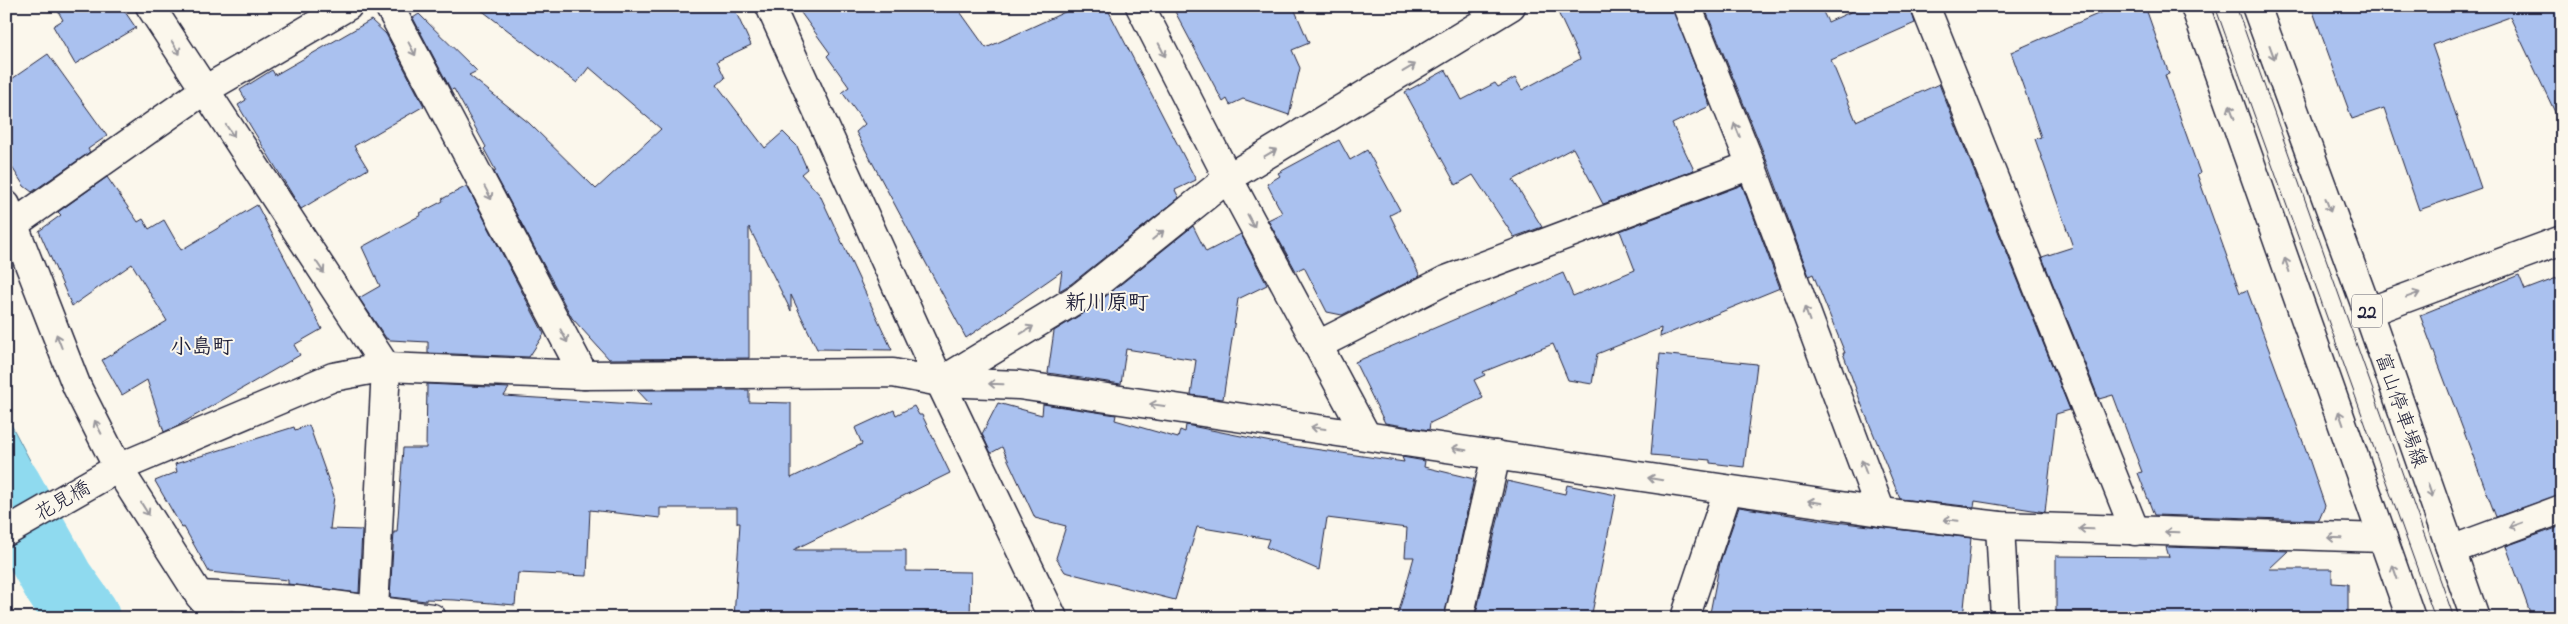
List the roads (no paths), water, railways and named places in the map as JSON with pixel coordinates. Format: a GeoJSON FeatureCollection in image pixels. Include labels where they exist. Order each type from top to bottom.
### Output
{"type":"FeatureCollection","features":[{"type":"Feature","properties":{"kind":"street"},"geometry":{"type":"LineString","coordinates":[[150,6],[203,91],[386,367],[374,610]]}},
{"type":"Feature","properties":{"kind":"street"},"geometry":{"type":"LineString","coordinates":[[218,618],[199,595],[118,468],[77,387],[10,214],[203,91],[348,6]]}},
{"type":"Feature","properties":{"kind":"street"},"geometry":{"type":"LineString","coordinates":[[389,6],[584,375]]}},
{"type":"Feature","properties":{"kind":"street"},"geometry":{"type":"LineString","coordinates":[[770,6],[940,382],[1053,618]]}},
{"type":"Feature","properties":{"kind":"street"},"geometry":{"type":"LineString","coordinates":[[1140,6],[1228,178],[1366,435]]}},
{"type":"Feature","properties":{"kind":"street"},"geometry":{"type":"LineString","coordinates":[[940,382],[1080,297],[1228,178],[1511,6]]}},
{"type":"Feature","properties":{"kind":"street"},"geometry":{"type":"LineString","coordinates":[[1687,6],[1751,164],[1881,512]]}},
{"type":"Feature","properties":{"kind":"street"},"geometry":{"type":"LineString","coordinates":[[1925,6],[2135,531]]}},
{"type":"Feature","properties":{"kind":"street"},"geometry":{"type":"LineString","coordinates":[[2195,6],[2411,618]]}},
{"type":"Feature","properties":{"kind":"street","name":"富山停車場線"},"geometry":{"type":"LineString","coordinates":[[2256,6],[2368,312],[2475,618]]}},
{"type":"Feature","properties":{"kind":"street"},"geometry":{"type":"LineString","coordinates":[[1318,345],[1446,280],[1751,164]]}},
{"type":"Feature","properties":{"kind":"street"},"geometry":{"type":"LineString","coordinates":[[2368,312],[2562,240]]}},
{"type":"Feature","properties":{"kind":"street","name":"花見橋"},"geometry":{"type":"LineString","coordinates":[[6,532],[118,468],[333,377],[386,367],[584,375],[893,373],[940,382],[1019,385],[1881,512],[2000,526],[2384,538]]}},
{"type":"Feature","properties":{"kind":"street"},"geometry":{"type":"LineString","coordinates":[[1459,618],[1496,455]]}},
{"type":"Feature","properties":{"kind":"street"},"geometry":{"type":"LineString","coordinates":[[1685,618],[1728,490]]}},
{"type":"Feature","properties":{"kind":"street"},"geometry":{"type":"LineString","coordinates":[[2451,550],[2562,509]]}},
{"type":"Feature","properties":{"kind":"street"},"geometry":{"type":"LineString","coordinates":[[2000,526],[2005,618]]}},
{"type":"Feature","properties":{"kind":"street"},"geometry":{"type":"LineString","coordinates":[[199,595],[296,600],[432,618]]}},
{"type":"Feature","properties":{"kind":"water"},"geometry":{"type":"Polygon","coordinates":[[[6,415],[43,485],[6,505],[6,415]]]}},
{"type":"Feature","properties":{"kind":"water"},"geometry":{"type":"Polygon","coordinates":[[[63,527],[116,618],[41,618],[11,558],[63,527]]]}},
{"type":"Feature","properties":{"kind":"waterway"},"geometry":{"type":"LineString","coordinates":[[6,488],[59,583],[84,618]]}},
{"type":"Feature","properties":{"kind":"tram line"},"geometry":{"type":"LineString","coordinates":[[2215,6],[2435,618]]}},
{"type":"Feature","properties":{"kind":"tram line"},"geometry":{"type":"LineString","coordinates":[[2236,6],[2454,618]]}},
{"type":"Feature","properties":{"kind":"district","name":"新川原町"},"geometry":{"type":"Point","coordinates":[1107,302]}},
{"type":"Feature","properties":{"kind":"district","name":"小島町"},"geometry":{"type":"Point","coordinates":[202,346]}}]}
